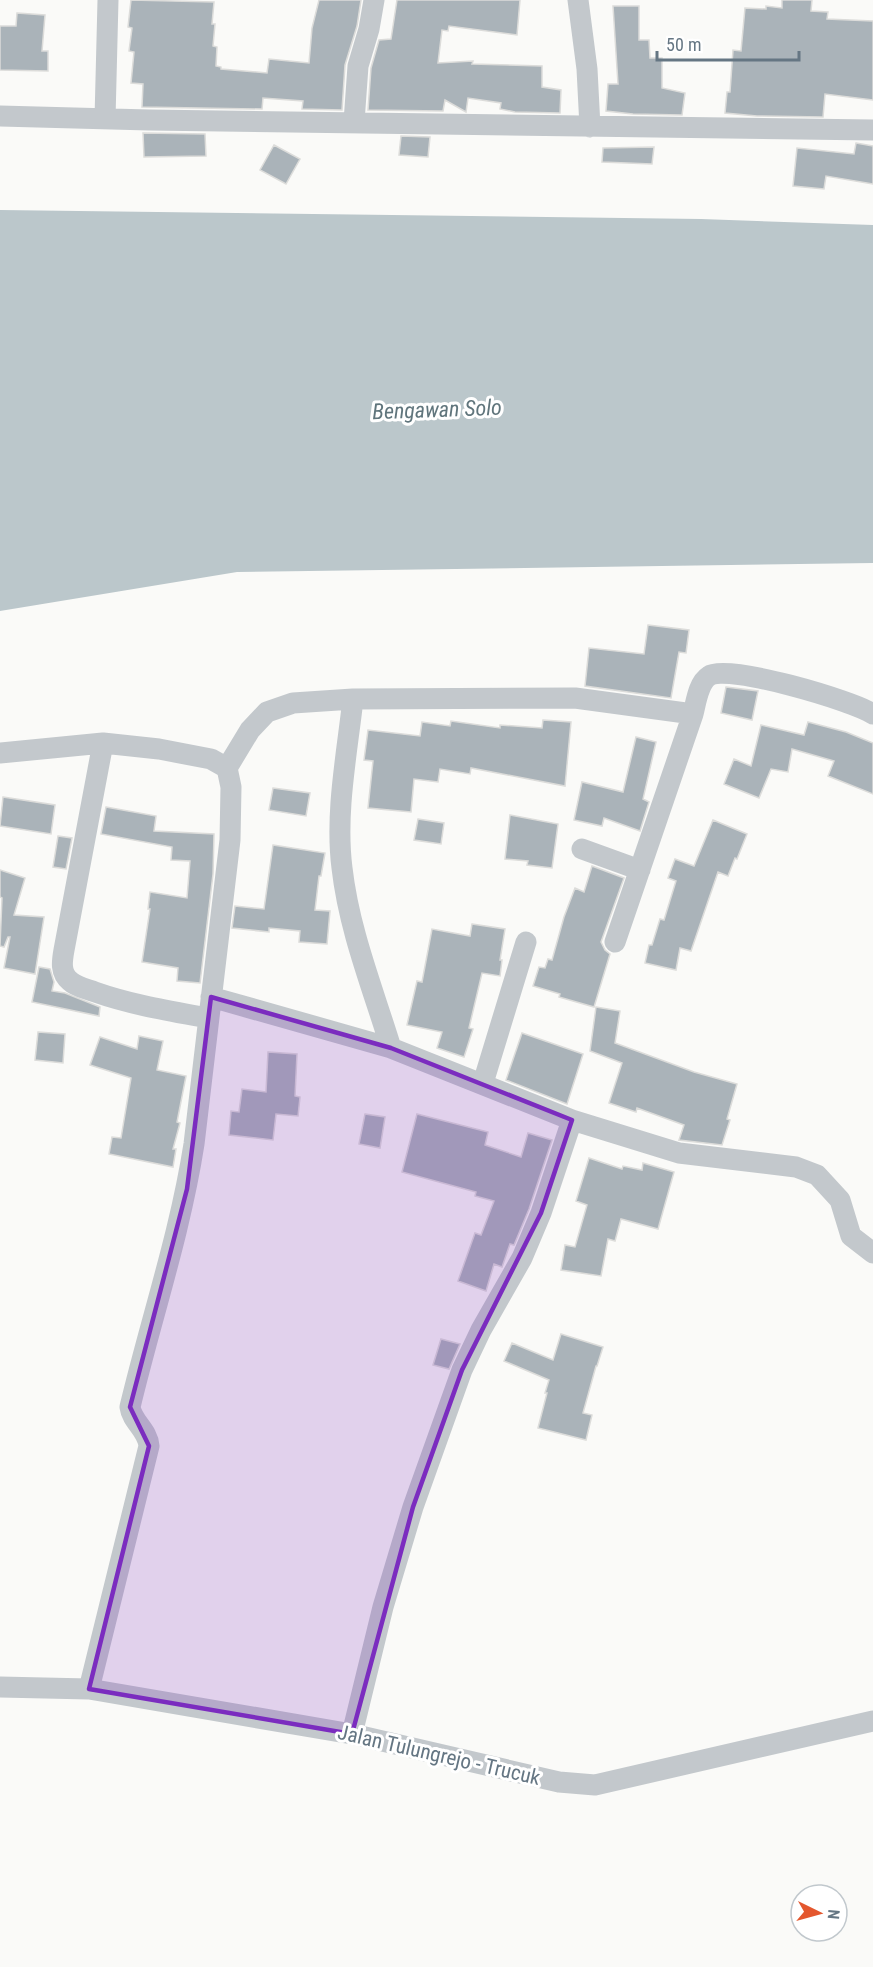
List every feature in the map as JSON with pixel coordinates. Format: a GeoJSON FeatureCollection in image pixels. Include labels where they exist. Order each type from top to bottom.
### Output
{"type":"FeatureCollection","features":[{"type":"Feature","properties":{"kind":"street"},"geometry":{"type":"LineString","coordinates":[[105,119],[108,0]]}},
{"type":"Feature","properties":{"kind":"street"},"geometry":{"type":"LineString","coordinates":[[354,122],[358,66],[374,0]]}},
{"type":"Feature","properties":{"kind":"street"},"geometry":{"type":"LineString","coordinates":[[578,0],[587,69],[590,127]]}},
{"type":"Feature","properties":{"kind":"street"},"geometry":{"type":"LineString","coordinates":[[0,116],[873,130]]}},
{"type":"Feature","properties":{"kind":"street"},"geometry":{"type":"LineString","coordinates":[[615,942],[701,687],[709,676],[720,672],[752,676],[851,702],[873,714]]}},
{"type":"Feature","properties":{"kind":"street"},"geometry":{"type":"LineString","coordinates":[[89,1689],[148,1446],[146,1433],[132,1415],[130,1407],[187,1190],[230,840],[231,787],[227,768],[250,730],[267,712],[293,703],[353,699],[575,698],[693,714]]}},
{"type":"Feature","properties":{"kind":"street"},"geometry":{"type":"LineString","coordinates":[[353,699],[340,819],[341,866],[352,926],[391,1048]]}},
{"type":"Feature","properties":{"kind":"street"},"geometry":{"type":"LineString","coordinates":[[0,753],[103,743],[159,749],[211,759],[227,768]]}},
{"type":"Feature","properties":{"kind":"street"},"geometry":{"type":"LineString","coordinates":[[103,743],[64,950],[62,966],[65,974],[70,981],[103,995],[147,1007],[208,1018]]}},
{"type":"Feature","properties":{"kind":"street"},"geometry":{"type":"LineString","coordinates":[[582,849],[640,870]]}},
{"type":"Feature","properties":{"kind":"street"},"geometry":{"type":"LineString","coordinates":[[483,1083],[526,942]]}},
{"type":"Feature","properties":{"kind":"street"},"geometry":{"type":"LineString","coordinates":[[211,997],[391,1048],[572,1120],[679,1153],[796,1167],[818,1175],[840,1200],[851,1236],[873,1253]]}},
{"type":"Feature","properties":{"kind":"street"},"geometry":{"type":"LineString","coordinates":[[352,1734],[398,1552],[425,1473],[462,1370],[481,1330],[522,1258],[541,1213],[572,1120]]}},
{"type":"Feature","properties":{"kind":"street","name":"Jalan Tulungrejo - Trucuk"},"geometry":{"type":"LineString","coordinates":[[0,1687],[89,1689],[352,1734],[559,1782],[595,1785],[873,1721]]}},
{"type":"Feature","properties":{"kind":"highlighted area"},"geometry":{"type":"Polygon","coordinates":[[[211,997],[391,1048],[572,1120],[541,1213],[462,1370],[413,1507],[352,1734],[89,1689],[149,1446],[130,1407],[187,1189],[211,997]]]}},
{"type":"Feature","properties":{"kind":"water","name":"Bengawan Solo"},"geometry":{"type":"Polygon","coordinates":[[[0,210],[701,219],[873,225],[873,563],[237,572],[0,611],[0,210]]]}},
{"type":"Feature","properties":{"kind":"building"},"geometry":{"type":"Polygon","coordinates":[[[131,0],[214,2],[212,24],[215,24],[213,46],[217,47],[216,66],[221,69],[267,73],[269,59],[309,63],[312,28],[319,0],[361,0],[357,26],[345,65],[342,110],[302,109],[303,101],[263,98],[262,109],[142,107],[143,84],[131,83],[134,52],[129,51],[132,28],[128,27],[131,0]]]}},
{"type":"Feature","properties":{"kind":"building"},"geometry":{"type":"Polygon","coordinates":[[[397,0],[520,0],[517,35],[449,26],[448,31],[442,30],[438,63],[473,61],[472,64],[542,66],[542,87],[561,90],[560,113],[515,112],[500,109],[501,103],[468,98],[466,112],[445,100],[443,111],[368,110],[371,68],[379,40],[391,39],[397,0]]]}},
{"type":"Feature","properties":{"kind":"building"},"geometry":{"type":"Polygon","coordinates":[[[782,0],[812,0],[811,11],[828,12],[827,19],[873,21],[873,100],[825,94],[823,117],[725,113],[727,92],[730,92],[733,50],[741,51],[745,8],[766,9],[766,6],[782,8],[782,0]]]}},
{"type":"Feature","properties":{"kind":"building"},"geometry":{"type":"Polygon","coordinates":[[[613,6],[639,6],[639,40],[649,40],[650,58],[662,58],[662,88],[685,93],[682,115],[606,111],[608,84],[618,84],[613,6]]]}},
{"type":"Feature","properties":{"kind":"building"},"geometry":{"type":"Polygon","coordinates":[[[17,13],[45,15],[42,51],[48,51],[48,71],[0,70],[0,26],[16,26],[17,13]]]}},
{"type":"Feature","properties":{"kind":"building"},"geometry":{"type":"Polygon","coordinates":[[[143,133],[205,134],[206,156],[144,157],[143,133]]]}},
{"type":"Feature","properties":{"kind":"building"},"geometry":{"type":"Polygon","coordinates":[[[401,136],[430,137],[428,157],[399,155],[401,136]]]}},
{"type":"Feature","properties":{"kind":"building"},"geometry":{"type":"Polygon","coordinates":[[[856,143],[873,146],[873,184],[826,176],[824,189],[793,186],[797,148],[854,154],[856,143]]]}},
{"type":"Feature","properties":{"kind":"building"},"geometry":{"type":"Polygon","coordinates":[[[274,145],[300,159],[286,184],[260,170],[274,145]]]}},
{"type":"Feature","properties":{"kind":"building"},"geometry":{"type":"Polygon","coordinates":[[[654,147],[652,164],[602,162],[603,148],[654,147]]]}},
{"type":"Feature","properties":{"kind":"building"},"geometry":{"type":"Polygon","coordinates":[[[648,625],[689,630],[686,653],[679,652],[671,698],[585,686],[589,648],[644,654],[648,625]]]}},
{"type":"Feature","properties":{"kind":"building"},"geometry":{"type":"Polygon","coordinates":[[[726,687],[758,691],[752,720],[721,713],[726,687]]]}},
{"type":"Feature","properties":{"kind":"building"},"geometry":{"type":"Polygon","coordinates":[[[543,720],[571,722],[565,786],[471,768],[470,774],[440,769],[438,782],[414,779],[411,812],[368,808],[373,761],[364,760],[368,730],[420,736],[422,722],[450,726],[451,721],[500,728],[500,725],[542,728],[543,720]]]}},
{"type":"Feature","properties":{"kind":"building"},"geometry":{"type":"Polygon","coordinates":[[[808,722],[846,732],[873,743],[873,794],[828,776],[834,761],[792,749],[788,772],[771,769],[759,798],[724,784],[734,759],[751,766],[761,725],[804,735],[808,722]]]}},
{"type":"Feature","properties":{"kind":"building"},"geometry":{"type":"Polygon","coordinates":[[[636,737],[656,742],[643,799],[649,802],[640,831],[604,818],[602,826],[574,820],[582,782],[623,792],[636,737]]]}},
{"type":"Feature","properties":{"kind":"building"},"geometry":{"type":"Polygon","coordinates":[[[273,788],[310,793],[306,816],[269,810],[273,788]]]}},
{"type":"Feature","properties":{"kind":"building"},"geometry":{"type":"Polygon","coordinates":[[[3,797],[55,805],[51,834],[0,826],[3,797]]]}},
{"type":"Feature","properties":{"kind":"building"},"geometry":{"type":"Polygon","coordinates":[[[106,807],[156,816],[154,831],[214,834],[213,874],[200,983],[177,981],[178,968],[142,962],[150,909],[148,909],[150,892],[187,898],[190,861],[171,860],[172,847],[101,834],[106,807]]]}},
{"type":"Feature","properties":{"kind":"building"},"geometry":{"type":"Polygon","coordinates":[[[510,815],[558,824],[552,868],[527,865],[528,861],[505,859],[510,815]]]}},
{"type":"Feature","properties":{"kind":"building"},"geometry":{"type":"Polygon","coordinates":[[[418,819],[444,823],[441,844],[414,840],[418,819]]]}},
{"type":"Feature","properties":{"kind":"building"},"geometry":{"type":"Polygon","coordinates":[[[713,820],[747,834],[737,859],[735,858],[728,876],[718,872],[691,951],[680,948],[676,970],[645,963],[649,945],[652,945],[660,919],[664,920],[676,881],[668,878],[675,859],[694,866],[713,820]]]}},
{"type":"Feature","properties":{"kind":"building"},"geometry":{"type":"Polygon","coordinates":[[[58,836],[72,838],[66,869],[53,867],[58,836]]]}},
{"type":"Feature","properties":{"kind":"building"},"geometry":{"type":"Polygon","coordinates":[[[273,845],[325,853],[321,876],[319,876],[315,910],[330,911],[327,944],[299,942],[300,931],[269,928],[269,932],[232,928],[235,906],[264,909],[273,845]]]}},
{"type":"Feature","properties":{"kind":"building"},"geometry":{"type":"Polygon","coordinates":[[[592,866],[624,878],[601,942],[610,954],[594,1007],[559,997],[560,994],[533,986],[539,967],[545,968],[548,959],[552,960],[575,888],[584,892],[592,866]]]}},
{"type":"Feature","properties":{"kind":"building"},"geometry":{"type":"Polygon","coordinates":[[[0,870],[25,878],[14,915],[44,917],[35,974],[4,968],[10,937],[4,947],[0,946],[2,898],[0,897],[0,870]]]}},
{"type":"Feature","properties":{"kind":"building"},"geometry":{"type":"Polygon","coordinates":[[[472,924],[505,929],[500,976],[482,973],[469,1028],[473,1029],[464,1057],[437,1048],[442,1032],[407,1025],[417,981],[422,982],[432,929],[470,936],[472,924]]]}},
{"type":"Feature","properties":{"kind":"building"},"geometry":{"type":"Polygon","coordinates":[[[39,967],[50,969],[54,982],[52,991],[65,993],[100,1007],[99,1016],[32,1002],[39,967]]]}},
{"type":"Feature","properties":{"kind":"building"},"geometry":{"type":"Polygon","coordinates":[[[596,1007],[620,1011],[615,1043],[694,1072],[737,1084],[722,1145],[679,1140],[684,1125],[637,1108],[636,1112],[609,1103],[622,1063],[590,1051],[596,1007]]]}},
{"type":"Feature","properties":{"kind":"building"},"geometry":{"type":"Polygon","coordinates":[[[38,1032],[65,1034],[63,1063],[35,1060],[38,1032]]]}},
{"type":"Feature","properties":{"kind":"building"},"geometry":{"type":"Polygon","coordinates":[[[522,1033],[583,1054],[567,1104],[506,1080],[522,1033]]]}},
{"type":"Feature","properties":{"kind":"building"},"geometry":{"type":"Polygon","coordinates":[[[139,1036],[163,1041],[157,1070],[186,1076],[177,1122],[180,1123],[173,1149],[176,1149],[173,1167],[109,1154],[112,1137],[121,1138],[131,1078],[90,1065],[100,1037],[137,1049],[139,1036]]]}},
{"type":"Feature","properties":{"kind":"building"},"geometry":{"type":"Polygon","coordinates":[[[268,1052],[297,1054],[295,1096],[300,1097],[298,1116],[276,1114],[273,1140],[229,1135],[231,1111],[239,1112],[242,1089],[266,1092],[268,1052]]]}},
{"type":"Feature","properties":{"kind":"building"},"geometry":{"type":"Polygon","coordinates":[[[365,1114],[385,1117],[380,1148],[359,1144],[365,1114]]]}},
{"type":"Feature","properties":{"kind":"building"},"geometry":{"type":"Polygon","coordinates":[[[417,1114],[488,1132],[485,1145],[521,1157],[528,1133],[552,1140],[529,1209],[514,1245],[510,1244],[502,1267],[494,1264],[486,1291],[458,1281],[475,1233],[481,1235],[494,1201],[475,1196],[476,1192],[402,1172],[417,1114]]]}},
{"type":"Feature","properties":{"kind":"building"},"geometry":{"type":"Polygon","coordinates":[[[589,1158],[622,1169],[623,1166],[642,1170],[643,1163],[674,1172],[658,1229],[621,1219],[615,1241],[608,1239],[601,1276],[561,1270],[565,1245],[575,1247],[587,1205],[576,1201],[589,1158]]]}},
{"type":"Feature","properties":{"kind":"building"},"geometry":{"type":"Polygon","coordinates":[[[561,1334],[603,1347],[583,1413],[592,1415],[586,1440],[538,1428],[549,1380],[504,1361],[512,1343],[553,1360],[561,1334]]]}},
{"type":"Feature","properties":{"kind":"building"},"geometry":{"type":"Polygon","coordinates":[[[441,1339],[460,1344],[449,1369],[433,1365],[441,1339]]]}}]}
